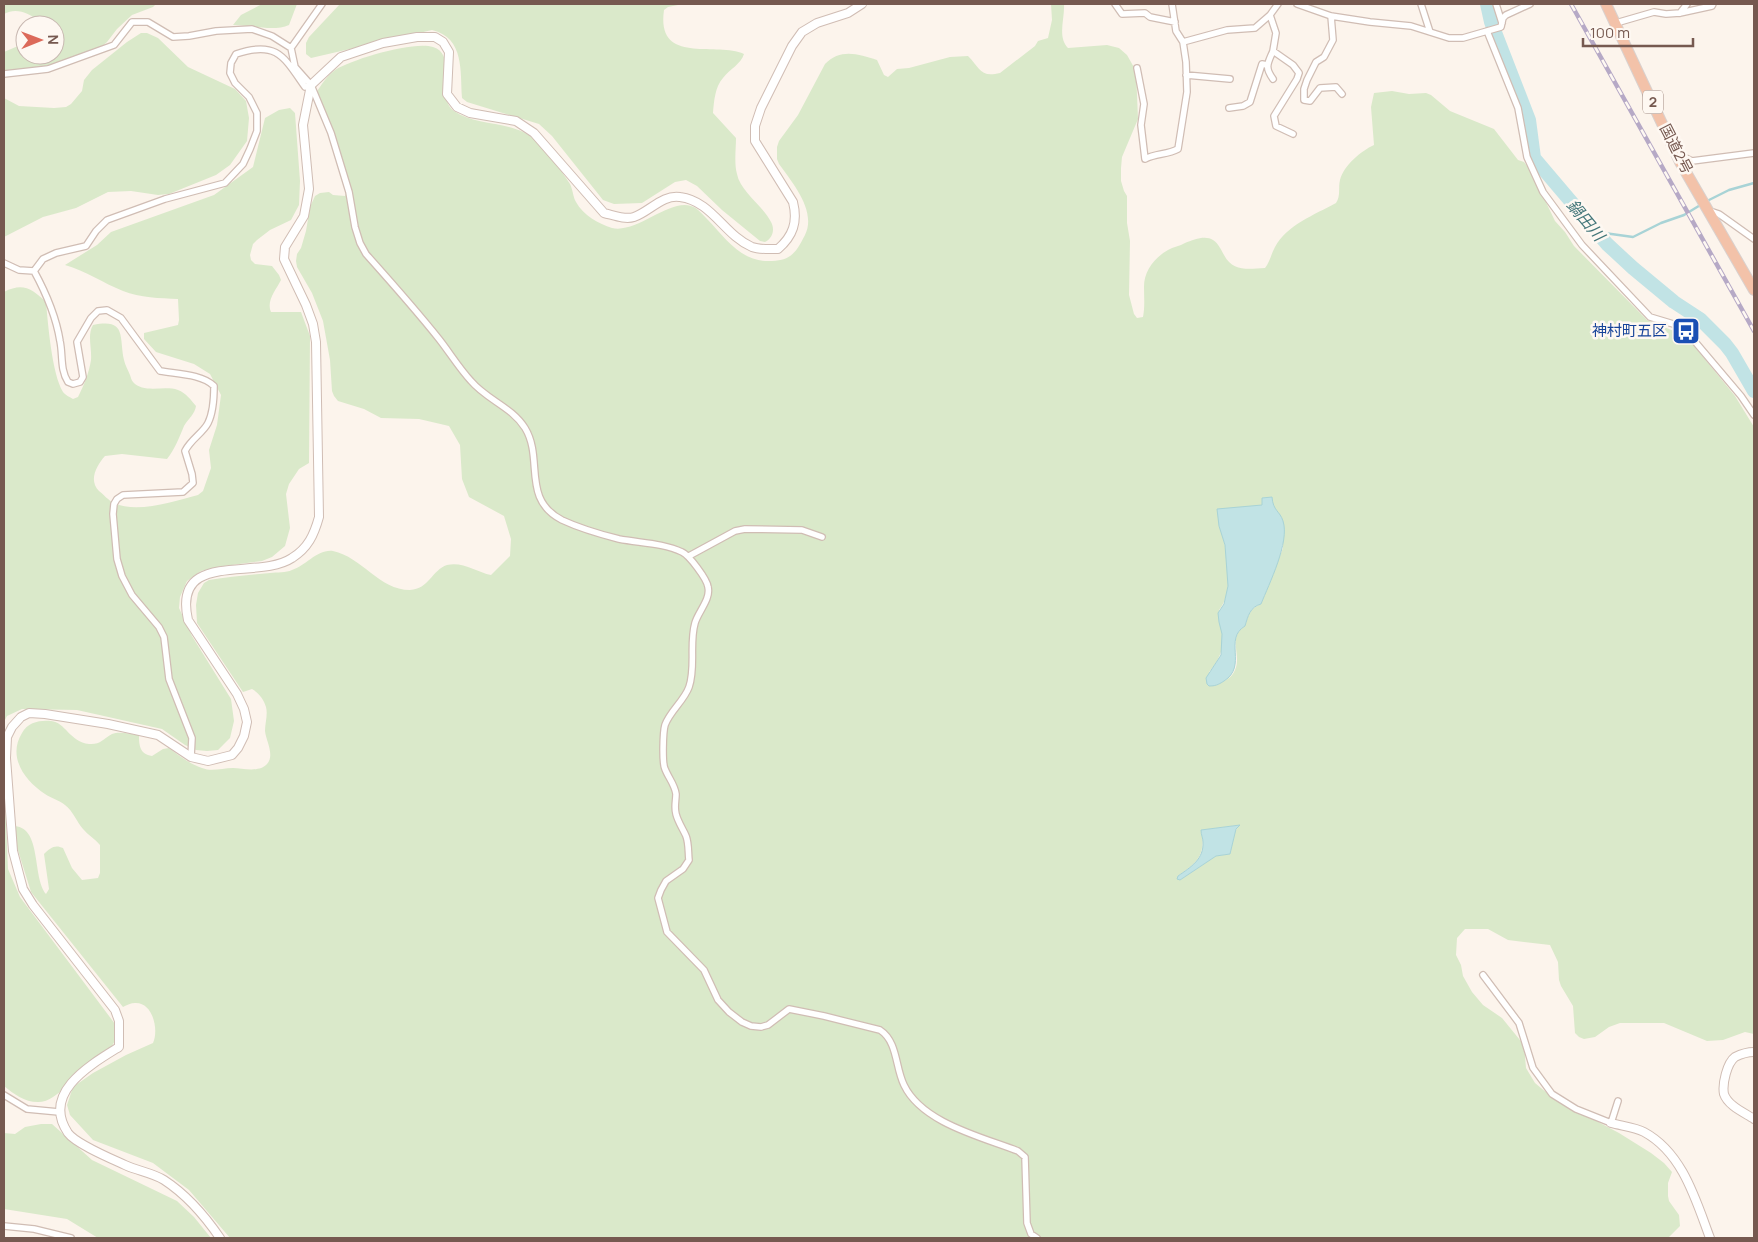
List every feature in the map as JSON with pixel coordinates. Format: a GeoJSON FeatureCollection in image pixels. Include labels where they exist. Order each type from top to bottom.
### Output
{"type":"FeatureCollection","features":[{"type":"Feature","properties":{"kind":"highway","name":"国道2号"},"geometry":{"type":"LineString","coordinates":[[1606,4],[1680,162],[1707,205],[1754,290]]}},
{"type":"Feature","properties":{"kind":"street"},"geometry":{"type":"LineString","coordinates":[[291,48],[322,4]]}},
{"type":"Feature","properties":{"kind":"street"},"geometry":{"type":"LineString","coordinates":[[34,271],[43,259],[56,253],[86,246],[96,231],[107,220],[165,199],[224,183],[243,164],[257,131],[257,113],[249,97],[235,83],[230,74],[231,64],[236,54],[250,49],[267,49],[283,56],[305,87],[311,85],[341,57],[383,43],[417,37],[435,37],[443,42],[449,52],[447,94],[457,107],[470,113],[516,121],[534,133],[604,213],[620,217],[633,217],[667,198],[679,196],[703,205],[740,240],[753,248],[778,249],[793,232],[796,214],[793,202],[755,141],[755,126],[761,108],[792,46],[802,32],[817,23],[848,13],[862,4]]}},
{"type":"Feature","properties":{"kind":"street"},"geometry":{"type":"LineString","coordinates":[[1115,4],[1122,14],[1145,13],[1150,18],[1175,22]]}},
{"type":"Feature","properties":{"kind":"street"},"geometry":{"type":"LineString","coordinates":[[1138,68],[1144,104],[1141,125],[1145,159],[1154,154],[1171,152],[1178,149],[1187,92],[1183,42],[1176,31],[1172,4]]}},
{"type":"Feature","properties":{"kind":"street"},"geometry":{"type":"LineString","coordinates":[[1183,42],[1228,30],[1255,28],[1270,15],[1278,4]]}},
{"type":"Feature","properties":{"kind":"street"},"geometry":{"type":"LineString","coordinates":[[1296,4],[1331,16],[1411,26],[1449,38],[1463,38],[1488,31],[1501,25],[1506,15],[1530,4]]}},
{"type":"Feature","properties":{"kind":"street"},"geometry":{"type":"LineString","coordinates":[[1421,4],[1430,32]]}},
{"type":"Feature","properties":{"kind":"street"},"geometry":{"type":"LineString","coordinates":[[1496,4],[1501,25]]}},
{"type":"Feature","properties":{"kind":"street"},"geometry":{"type":"LineString","coordinates":[[1680,13],[1686,4]]}},
{"type":"Feature","properties":{"kind":"street"},"geometry":{"type":"LineString","coordinates":[[1616,23],[1654,12],[1666,14],[1680,13],[1712,6],[1713,4]]}},
{"type":"Feature","properties":{"kind":"street"},"geometry":{"type":"LineString","coordinates":[[1270,15],[1276,33],[1273,50],[1267,65],[1268,72],[1273,79]]}},
{"type":"Feature","properties":{"kind":"street"},"geometry":{"type":"LineString","coordinates":[[1331,16],[1333,40],[1324,57],[1316,62],[1307,80],[1304,89],[1304,100],[1310,101],[1320,88],[1336,87],[1342,94]]}},
{"type":"Feature","properties":{"kind":"street"},"geometry":{"type":"LineString","coordinates":[[4,74],[48,69],[114,45],[132,22],[148,22],[173,37],[216,31],[252,29],[272,36],[291,48],[295,67],[311,85],[343,167],[355,227],[366,254],[439,339],[471,382],[487,397],[520,420],[527,432],[533,454],[537,493],[544,505],[553,514],[571,523],[618,539],[666,547],[682,552],[689,556],[708,586],[709,596],[695,622],[689,686],[665,727],[664,766],[676,794],[674,804],[676,816],[686,837],[689,860],[683,869],[666,881],[658,898],[667,932],[704,970],[718,1000],[729,1012],[750,1026],[762,1027],[768,1025],[789,1009],[809,1012],[880,1030],[887,1034],[892,1042],[903,1084],[911,1098],[924,1111],[948,1124],[1018,1151],[1025,1157],[1027,1223],[1031,1234],[1037,1238]]}},
{"type":"Feature","properties":{"kind":"street"},"geometry":{"type":"LineString","coordinates":[[1488,31],[1518,108],[1528,157],[1543,192],[1567,226],[1611,277],[1650,317],[1680,326],[1686,331],[1735,388],[1754,415]]}},
{"type":"Feature","properties":{"kind":"street"},"geometry":{"type":"LineString","coordinates":[[1273,50],[1293,64],[1307,80]]}},
{"type":"Feature","properties":{"kind":"street"},"geometry":{"type":"LineString","coordinates":[[1228,108],[1243,106],[1250,102],[1262,64],[1267,65]]}},
{"type":"Feature","properties":{"kind":"street"},"geometry":{"type":"LineString","coordinates":[[1292,134],[1276,126],[1274,116],[1299,73]]}},
{"type":"Feature","properties":{"kind":"street"},"geometry":{"type":"LineString","coordinates":[[1186,75],[1230,79]]}},
{"type":"Feature","properties":{"kind":"street"},"geometry":{"type":"LineString","coordinates":[[220,1238],[189,1200],[163,1180],[84,1145],[69,1134],[60,1112],[63,1095],[71,1082],[94,1063],[119,1047],[119,1021],[115,1010],[22,889],[13,851],[6,758],[7,737],[12,727],[21,717],[29,713],[45,714],[108,724],[158,735],[191,757],[208,761],[232,755],[244,736],[248,722],[244,708],[237,694],[188,620],[185,606],[190,585],[202,576],[275,566],[291,559],[303,550],[313,537],[319,518],[316,342],[313,324],[306,305],[284,259],[285,247],[304,216],[309,189],[303,125],[311,85]]}},
{"type":"Feature","properties":{"kind":"street"},"geometry":{"type":"LineString","coordinates":[[1680,162],[1686,158],[1692,161],[1754,153]]}},
{"type":"Feature","properties":{"kind":"street"},"geometry":{"type":"LineString","coordinates":[[1707,205],[1754,239]]}},
{"type":"Feature","properties":{"kind":"street"},"geometry":{"type":"LineString","coordinates":[[4,263],[19,270],[34,271]]}},
{"type":"Feature","properties":{"kind":"street"},"geometry":{"type":"LineString","coordinates":[[34,271],[47,296],[54,317],[61,341],[63,375],[68,382],[73,384],[80,382],[83,377],[77,342],[84,329],[98,311],[108,310],[121,318],[160,371],[183,374],[210,382],[214,386],[214,398],[208,423],[189,443],[185,451],[193,483],[183,492],[123,495],[114,504],[113,514],[117,559],[122,576],[132,595],[159,627],[164,637],[169,678],[192,738],[191,757]]}},
{"type":"Feature","properties":{"kind":"street"},"geometry":{"type":"LineString","coordinates":[[689,556],[735,532],[745,529],[802,530],[822,536]]}},
{"type":"Feature","properties":{"kind":"street"},"geometry":{"type":"LineString","coordinates":[[1483,975],[1519,1023],[1533,1068],[1552,1094],[1576,1109],[1611,1123],[1644,1132],[1665,1148],[1684,1173],[1710,1238]]}},
{"type":"Feature","properties":{"kind":"street"},"geometry":{"type":"LineString","coordinates":[[1754,1052],[1748,1052],[1734,1058],[1724,1076],[1724,1094],[1730,1103],[1754,1119]]}},
{"type":"Feature","properties":{"kind":"street"},"geometry":{"type":"LineString","coordinates":[[4,1095],[28,1110],[60,1112]]}},
{"type":"Feature","properties":{"kind":"street"},"geometry":{"type":"LineString","coordinates":[[1611,1123],[1618,1102]]}},
{"type":"Feature","properties":{"kind":"street"},"geometry":{"type":"LineString","coordinates":[[4,1226],[34,1229],[71,1238]]}},
{"type":"Feature","properties":{"kind":"green space"},"geometry":{"type":"Polygon","coordinates":[[[4,4],[156,4],[132,15],[98,50],[65,62],[65,15],[29,15],[18,11],[4,14],[4,4]]]}},
{"type":"Feature","properties":{"kind":"green space"},"geometry":{"type":"Polygon","coordinates":[[[262,4],[297,4],[289,25],[283,27],[269,28],[233,25],[241,15],[262,4]]]}},
{"type":"Feature","properties":{"kind":"green space"},"geometry":{"type":"Polygon","coordinates":[[[340,4],[683,4],[668,7],[664,10],[664,27],[669,39],[678,45],[690,48],[732,51],[744,54],[740,61],[720,82],[715,94],[713,113],[736,138],[736,165],[739,180],[747,193],[768,216],[773,228],[771,236],[765,242],[760,241],[722,210],[697,186],[686,180],[675,182],[642,203],[614,204],[603,200],[552,136],[539,124],[467,102],[462,98],[459,57],[450,40],[443,34],[432,30],[311,58],[306,54],[306,43],[309,37],[340,4]]]}},
{"type":"Feature","properties":{"kind":"green space"},"geometry":{"type":"Polygon","coordinates":[[[1051,4],[1064,4],[1062,33],[1068,48],[1107,45],[1119,48],[1127,55],[1136,71],[1138,119],[1122,157],[1121,181],[1127,196],[1127,223],[1130,241],[1129,295],[1134,314],[1137,318],[1143,317],[1144,281],[1148,270],[1158,257],[1168,250],[1188,242],[1200,238],[1210,239],[1218,245],[1228,260],[1236,267],[1247,269],[1265,268],[1275,247],[1286,233],[1302,221],[1336,203],[1340,180],[1345,169],[1359,155],[1374,145],[1371,107],[1374,93],[1392,91],[1409,94],[1426,93],[1450,111],[1494,129],[1518,160],[1524,162],[1531,171],[1555,221],[1574,246],[1647,320],[1686,336],[1735,396],[1754,427],[1754,1034],[1745,1032],[1723,1040],[1707,1041],[1664,1023],[1620,1023],[1609,1027],[1595,1037],[1584,1039],[1575,1033],[1573,1006],[1561,986],[1558,962],[1550,945],[1508,940],[1488,929],[1465,929],[1457,938],[1456,955],[1461,965],[1463,976],[1472,992],[1483,1005],[1502,1018],[1524,1045],[1526,1068],[1535,1083],[1553,1098],[1619,1133],[1664,1163],[1672,1172],[1668,1183],[1668,1196],[1669,1201],[1679,1215],[1680,1226],[1668,1238],[230,1238],[189,1190],[153,1163],[93,1140],[70,1115],[67,1105],[73,1087],[93,1073],[153,1043],[155,1024],[150,1012],[141,1004],[132,1003],[123,1007],[31,892],[16,844],[15,826],[24,829],[29,835],[33,844],[39,876],[46,894],[49,889],[44,854],[46,852],[55,847],[63,848],[72,868],[82,880],[98,878],[100,873],[100,845],[83,829],[68,807],[38,789],[20,768],[16,751],[22,733],[35,722],[51,721],[56,722],[77,740],[89,744],[99,743],[115,733],[125,733],[139,735],[141,749],[152,756],[163,749],[169,748],[189,762],[206,769],[250,769],[264,767],[270,756],[265,731],[266,707],[261,697],[252,689],[243,692],[197,623],[196,605],[198,593],[204,583],[209,580],[290,571],[317,555],[333,551],[353,560],[389,585],[399,589],[410,590],[422,586],[442,567],[447,565],[458,564],[491,575],[510,556],[511,539],[504,516],[469,497],[462,479],[460,445],[449,426],[419,419],[381,418],[364,409],[338,401],[332,391],[330,360],[323,321],[312,293],[297,267],[296,261],[306,231],[310,207],[315,196],[320,193],[329,192],[333,195],[345,196],[347,187],[343,160],[316,93],[327,78],[335,70],[369,56],[412,47],[433,47],[441,51],[444,58],[448,105],[463,116],[517,129],[535,140],[549,155],[570,184],[579,207],[592,218],[612,228],[621,228],[642,222],[673,207],[691,206],[696,208],[736,249],[761,261],[772,261],[784,259],[793,254],[802,241],[808,226],[808,216],[801,197],[777,159],[777,147],[779,141],[798,115],[825,64],[843,54],[857,54],[877,60],[884,75],[888,77],[897,69],[909,68],[950,57],[968,56],[984,73],[1000,73],[1035,46],[1038,41],[1048,38],[1052,20],[1051,4]],[[1262,505],[1219,526],[1227,557],[1228,581],[1224,602],[1219,610],[1223,636],[1222,650],[1209,672],[1217,685],[1234,673],[1237,664],[1237,635],[1245,626],[1252,610],[1261,604],[1283,548],[1283,521],[1273,507],[1262,505]],[[1239,825],[1202,830],[1203,839],[1199,858],[1191,867],[1178,876],[1180,880],[1216,856],[1230,854],[1235,832],[1239,825]]]}},
{"type":"Feature","properties":{"kind":"green space"},"geometry":{"type":"Polygon","coordinates":[[[141,33],[147,33],[158,38],[188,67],[235,89],[246,101],[249,118],[247,141],[230,165],[216,175],[169,194],[158,195],[131,191],[108,192],[76,208],[43,217],[4,237],[4,98],[19,106],[66,107],[82,91],[84,80],[92,70],[141,33]]]}},
{"type":"Feature","properties":{"kind":"green space"},"geometry":{"type":"Polygon","coordinates":[[[15,47],[15,65],[57,65],[4,70],[4,52],[15,47]]]}},
{"type":"Feature","properties":{"kind":"green space"},"geometry":{"type":"Polygon","coordinates":[[[290,108],[295,113],[300,181],[299,205],[291,220],[270,230],[253,244],[250,255],[251,260],[255,264],[272,266],[281,280],[271,300],[271,312],[301,312],[310,336],[309,463],[299,469],[289,484],[286,494],[290,528],[285,546],[272,557],[262,561],[201,571],[187,581],[180,597],[179,608],[192,636],[231,699],[234,721],[230,738],[218,750],[196,750],[185,745],[162,729],[77,710],[22,709],[7,716],[4,722],[4,292],[22,287],[27,288],[46,302],[51,348],[59,384],[63,392],[73,399],[78,397],[90,365],[90,337],[93,325],[111,324],[119,331],[124,362],[133,382],[143,388],[181,391],[196,406],[167,459],[122,454],[105,456],[99,464],[94,477],[94,482],[99,491],[114,503],[134,507],[167,503],[198,495],[203,491],[211,468],[209,450],[217,425],[221,395],[210,374],[194,364],[156,352],[144,339],[144,333],[178,325],[178,299],[136,295],[65,265],[97,245],[111,232],[214,195],[253,167],[265,118],[279,110],[290,108]]]}},
{"type":"Feature","properties":{"kind":"green space"},"geometry":{"type":"Polygon","coordinates":[[[4,778],[8,869],[20,897],[115,1024],[115,1041],[102,1058],[59,1093],[50,1099],[40,1102],[33,1102],[15,1095],[4,1086],[4,778]]]}},
{"type":"Feature","properties":{"kind":"green space"},"geometry":{"type":"Polygon","coordinates":[[[52,1124],[92,1160],[177,1201],[194,1217],[211,1238],[98,1238],[67,1219],[4,1209],[4,1133],[15,1134],[25,1127],[52,1124]]]}},
{"type":"Feature","properties":{"kind":"water"},"geometry":{"type":"Polygon","coordinates":[[[1272,497],[1275,508],[1283,521],[1284,530],[1284,540],[1278,563],[1261,604],[1257,605],[1248,615],[1245,626],[1239,631],[1236,638],[1234,668],[1231,675],[1220,683],[1209,686],[1206,678],[1221,655],[1222,634],[1218,613],[1224,604],[1228,586],[1225,545],[1219,526],[1217,509],[1262,505],[1262,498],[1272,497]]]}},
{"type":"Feature","properties":{"kind":"water"},"geometry":{"type":"Polygon","coordinates":[[[1240,825],[1236,829],[1230,854],[1216,856],[1180,880],[1177,879],[1199,858],[1203,848],[1201,830],[1240,825]]]}},
{"type":"Feature","properties":{"kind":"waterway","name":"鍋田川"},"geometry":{"type":"LineString","coordinates":[[1487,4],[1491,22],[1529,120],[1534,158],[1607,244],[1674,302],[1700,319],[1725,344],[1754,391]]}},
{"type":"Feature","properties":{"kind":"waterway"},"geometry":{"type":"LineString","coordinates":[[1707,201],[1729,190],[1754,183]]}},
{"type":"Feature","properties":{"kind":"waterway"},"geometry":{"type":"LineString","coordinates":[[1597,232],[1633,237],[1661,223],[1684,215],[1702,204]]}},
{"type":"Feature","properties":{"kind":"railway"},"geometry":{"type":"LineString","coordinates":[[1571,4],[1754,331]]}},
{"type":"Feature","properties":{"kind":"place","name":"神村町五区"},"geometry":{"type":"Point","coordinates":[1686,331]}}]}
